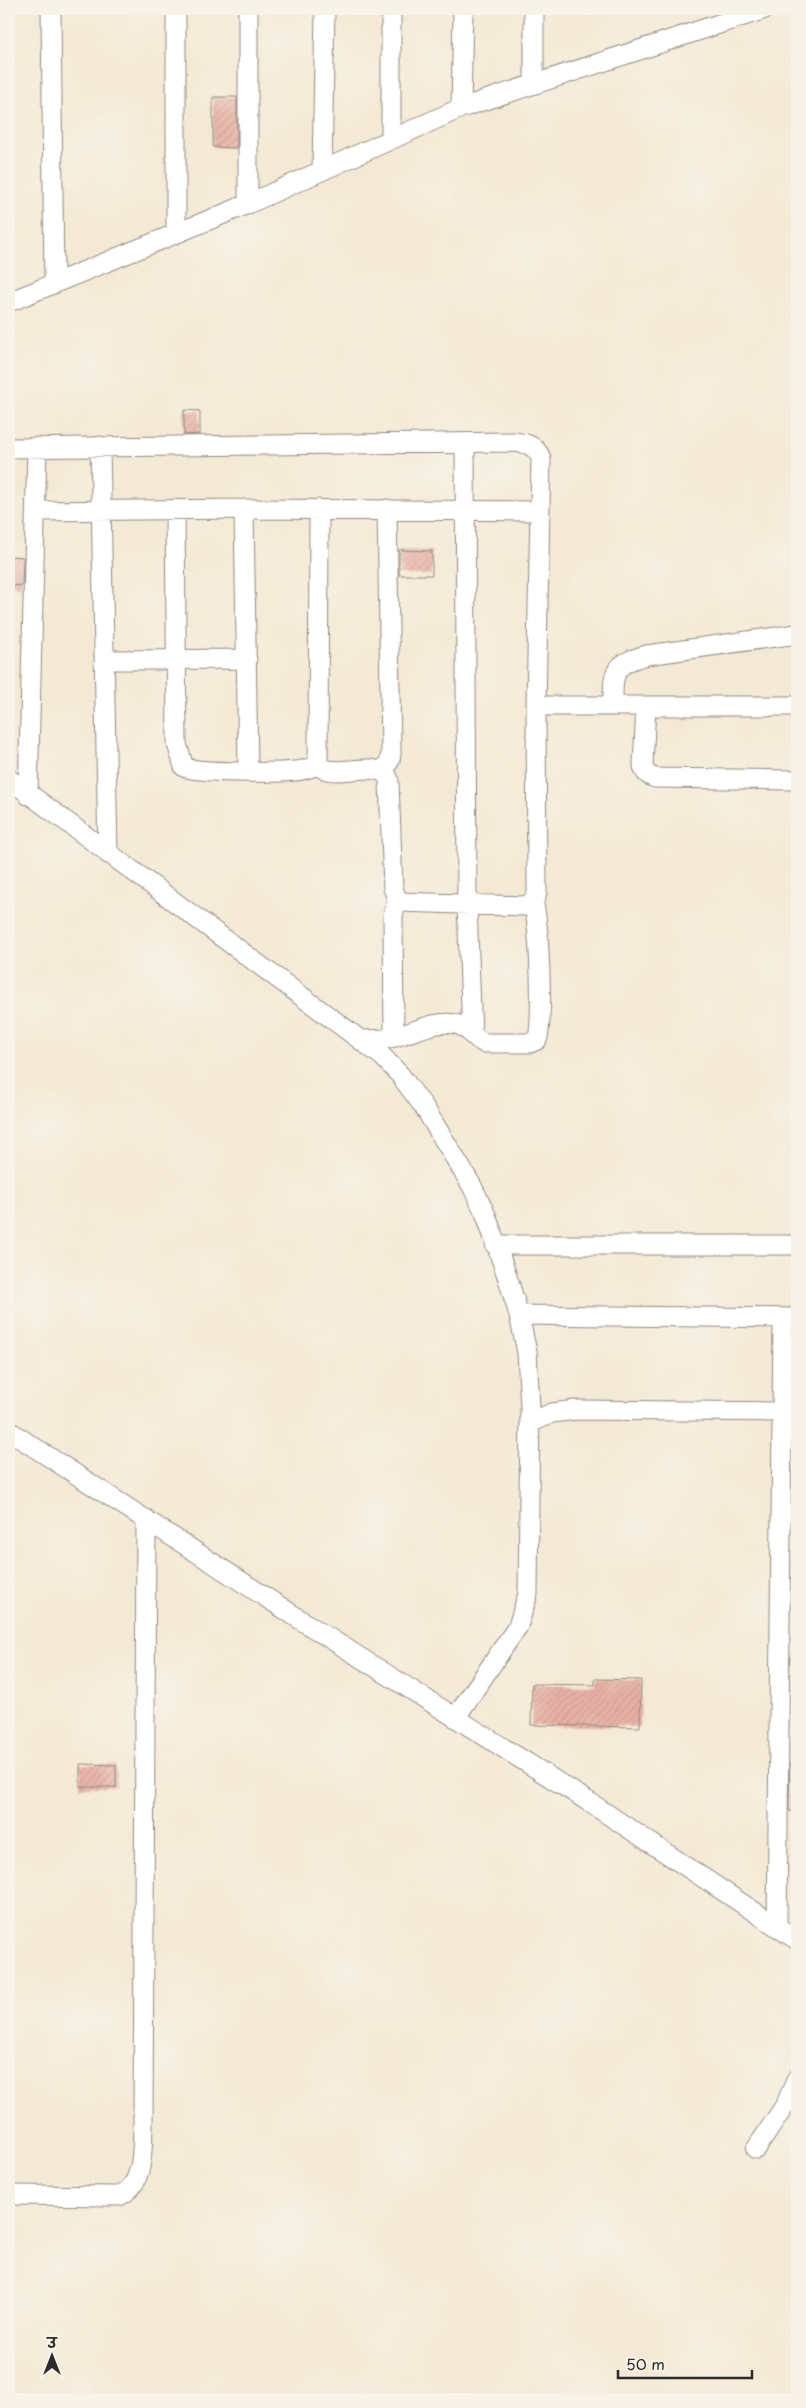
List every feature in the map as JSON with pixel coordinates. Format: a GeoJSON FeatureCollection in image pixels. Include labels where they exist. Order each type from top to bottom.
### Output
{"type":"FeatureCollection","features":[{"type":"Feature","properties":{"kind":"street"},"geometry":{"type":"LineString","coordinates":[[51,9],[54,284]]}},
{"type":"Feature","properties":{"kind":"street"},"geometry":{"type":"LineString","coordinates":[[176,9],[176,233]]}},
{"type":"Feature","properties":{"kind":"street"},"geometry":{"type":"LineString","coordinates":[[248,9],[248,204]]}},
{"type":"Feature","properties":{"kind":"street"},"geometry":{"type":"LineString","coordinates":[[322,170],[325,9]]}},
{"type":"Feature","properties":{"kind":"street"},"geometry":{"type":"LineString","coordinates":[[391,9],[391,139]]}},
{"type":"Feature","properties":{"kind":"street"},"geometry":{"type":"LineString","coordinates":[[461,108],[463,9]]}},
{"type":"Feature","properties":{"kind":"street"},"geometry":{"type":"LineString","coordinates":[[534,9],[534,84]]}},
{"type":"Feature","properties":{"kind":"street"},"geometry":{"type":"LineString","coordinates":[[9,302],[248,204],[461,108],[682,38],[765,9]]}},
{"type":"Feature","properties":{"kind":"street"},"geometry":{"type":"LineString","coordinates":[[9,448],[524,442],[536,449],[541,458],[536,706],[537,892],[533,902],[537,922],[539,1036],[537,1040],[530,1042],[492,1044],[478,1040],[460,1025],[450,1023],[435,1025],[394,1037],[360,1040]]}},
{"type":"Feature","properties":{"kind":"street"},"geometry":{"type":"LineString","coordinates":[[465,443],[467,905],[472,1034]]}},
{"type":"Feature","properties":{"kind":"street"},"geometry":{"type":"LineString","coordinates":[[100,446],[108,854]]}},
{"type":"Feature","properties":{"kind":"street"},"geometry":{"type":"LineString","coordinates":[[28,795],[37,448]]}},
{"type":"Feature","properties":{"kind":"street"},"geometry":{"type":"LineString","coordinates":[[175,509],[177,744],[178,753],[184,767],[198,770],[295,771],[318,765],[327,770],[378,769],[383,771],[390,781],[393,888],[397,900],[393,916],[394,1037]]}},
{"type":"Feature","properties":{"kind":"street"},"geometry":{"type":"LineString","coordinates":[[244,509],[248,771]]}},
{"type":"Feature","properties":{"kind":"street"},"geometry":{"type":"LineString","coordinates":[[36,511],[319,509],[540,511]]}},
{"type":"Feature","properties":{"kind":"street"},"geometry":{"type":"LineString","coordinates":[[318,765],[319,509]]}},
{"type":"Feature","properties":{"kind":"street"},"geometry":{"type":"LineString","coordinates":[[383,771],[390,760],[391,753],[387,510]]}},
{"type":"Feature","properties":{"kind":"street"},"geometry":{"type":"LineString","coordinates":[[613,706],[615,675],[620,666],[628,660],[647,655],[797,634]]}},
{"type":"Feature","properties":{"kind":"street"},"geometry":{"type":"LineString","coordinates":[[104,660],[247,659]]}},
{"type":"Feature","properties":{"kind":"street"},"geometry":{"type":"LineString","coordinates":[[536,706],[797,706]]}},
{"type":"Feature","properties":{"kind":"street"},"geometry":{"type":"LineString","coordinates":[[646,706],[643,764],[646,773],[650,776],[655,778],[797,780]]}},
{"type":"Feature","properties":{"kind":"street"},"geometry":{"type":"LineString","coordinates":[[9,779],[28,795],[382,1056],[400,1075],[424,1107],[472,1186],[486,1215],[519,1315],[527,1352],[530,1423],[530,1555],[528,1594],[524,1613],[510,1638],[456,1717]]}},
{"type":"Feature","properties":{"kind":"street"},"geometry":{"type":"LineString","coordinates":[[397,900],[406,904],[524,906],[533,902]]}},
{"type":"Feature","properties":{"kind":"street"},"geometry":{"type":"LineString","coordinates":[[495,1245],[797,1245]]}},
{"type":"Feature","properties":{"kind":"street"},"geometry":{"type":"LineString","coordinates":[[519,1315],[790,1318],[783,1412],[777,1927]]}},
{"type":"Feature","properties":{"kind":"street"},"geometry":{"type":"LineString","coordinates":[[530,1423],[552,1413],[569,1410],[783,1412]]}},
{"type":"Feature","properties":{"kind":"street"},"geometry":{"type":"LineString","coordinates":[[9,1431],[307,1624],[456,1717],[797,1940]]}},
{"type":"Feature","properties":{"kind":"street"},"geometry":{"type":"LineString","coordinates":[[9,2196],[119,2196],[126,2193],[135,2184],[140,2169],[144,2125],[146,1519]]}},
{"type":"Feature","properties":{"kind":"street"},"geometry":{"type":"LineString","coordinates":[[756,2149],[786,2104],[797,2078]]}},
{"type":"Feature","properties":{"kind":"building"},"geometry":{"type":"Polygon","coordinates":[[[213,97],[237,97],[237,148],[213,147],[213,97]]]}},
{"type":"Feature","properties":{"kind":"building"},"geometry":{"type":"Polygon","coordinates":[[[184,410],[200,411],[200,434],[184,435],[184,410]]]}},
{"type":"Feature","properties":{"kind":"building"},"geometry":{"type":"Polygon","coordinates":[[[399,550],[432,551],[432,575],[399,575],[399,550]]]}},
{"type":"Feature","properties":{"kind":"building"},"geometry":{"type":"Polygon","coordinates":[[[9,556],[23,557],[22,586],[9,585],[9,556]]]}},
{"type":"Feature","properties":{"kind":"building"},"geometry":{"type":"Polygon","coordinates":[[[595,1679],[641,1680],[640,1727],[531,1725],[532,1684],[595,1685],[595,1679]]]}},
{"type":"Feature","properties":{"kind":"building"},"geometry":{"type":"Polygon","coordinates":[[[790,1763],[797,1764],[797,1811],[789,1811],[790,1763]]]}},
{"type":"Feature","properties":{"kind":"building"},"geometry":{"type":"Polygon","coordinates":[[[80,1764],[116,1765],[116,1787],[80,1787],[80,1764]]]}}]}
